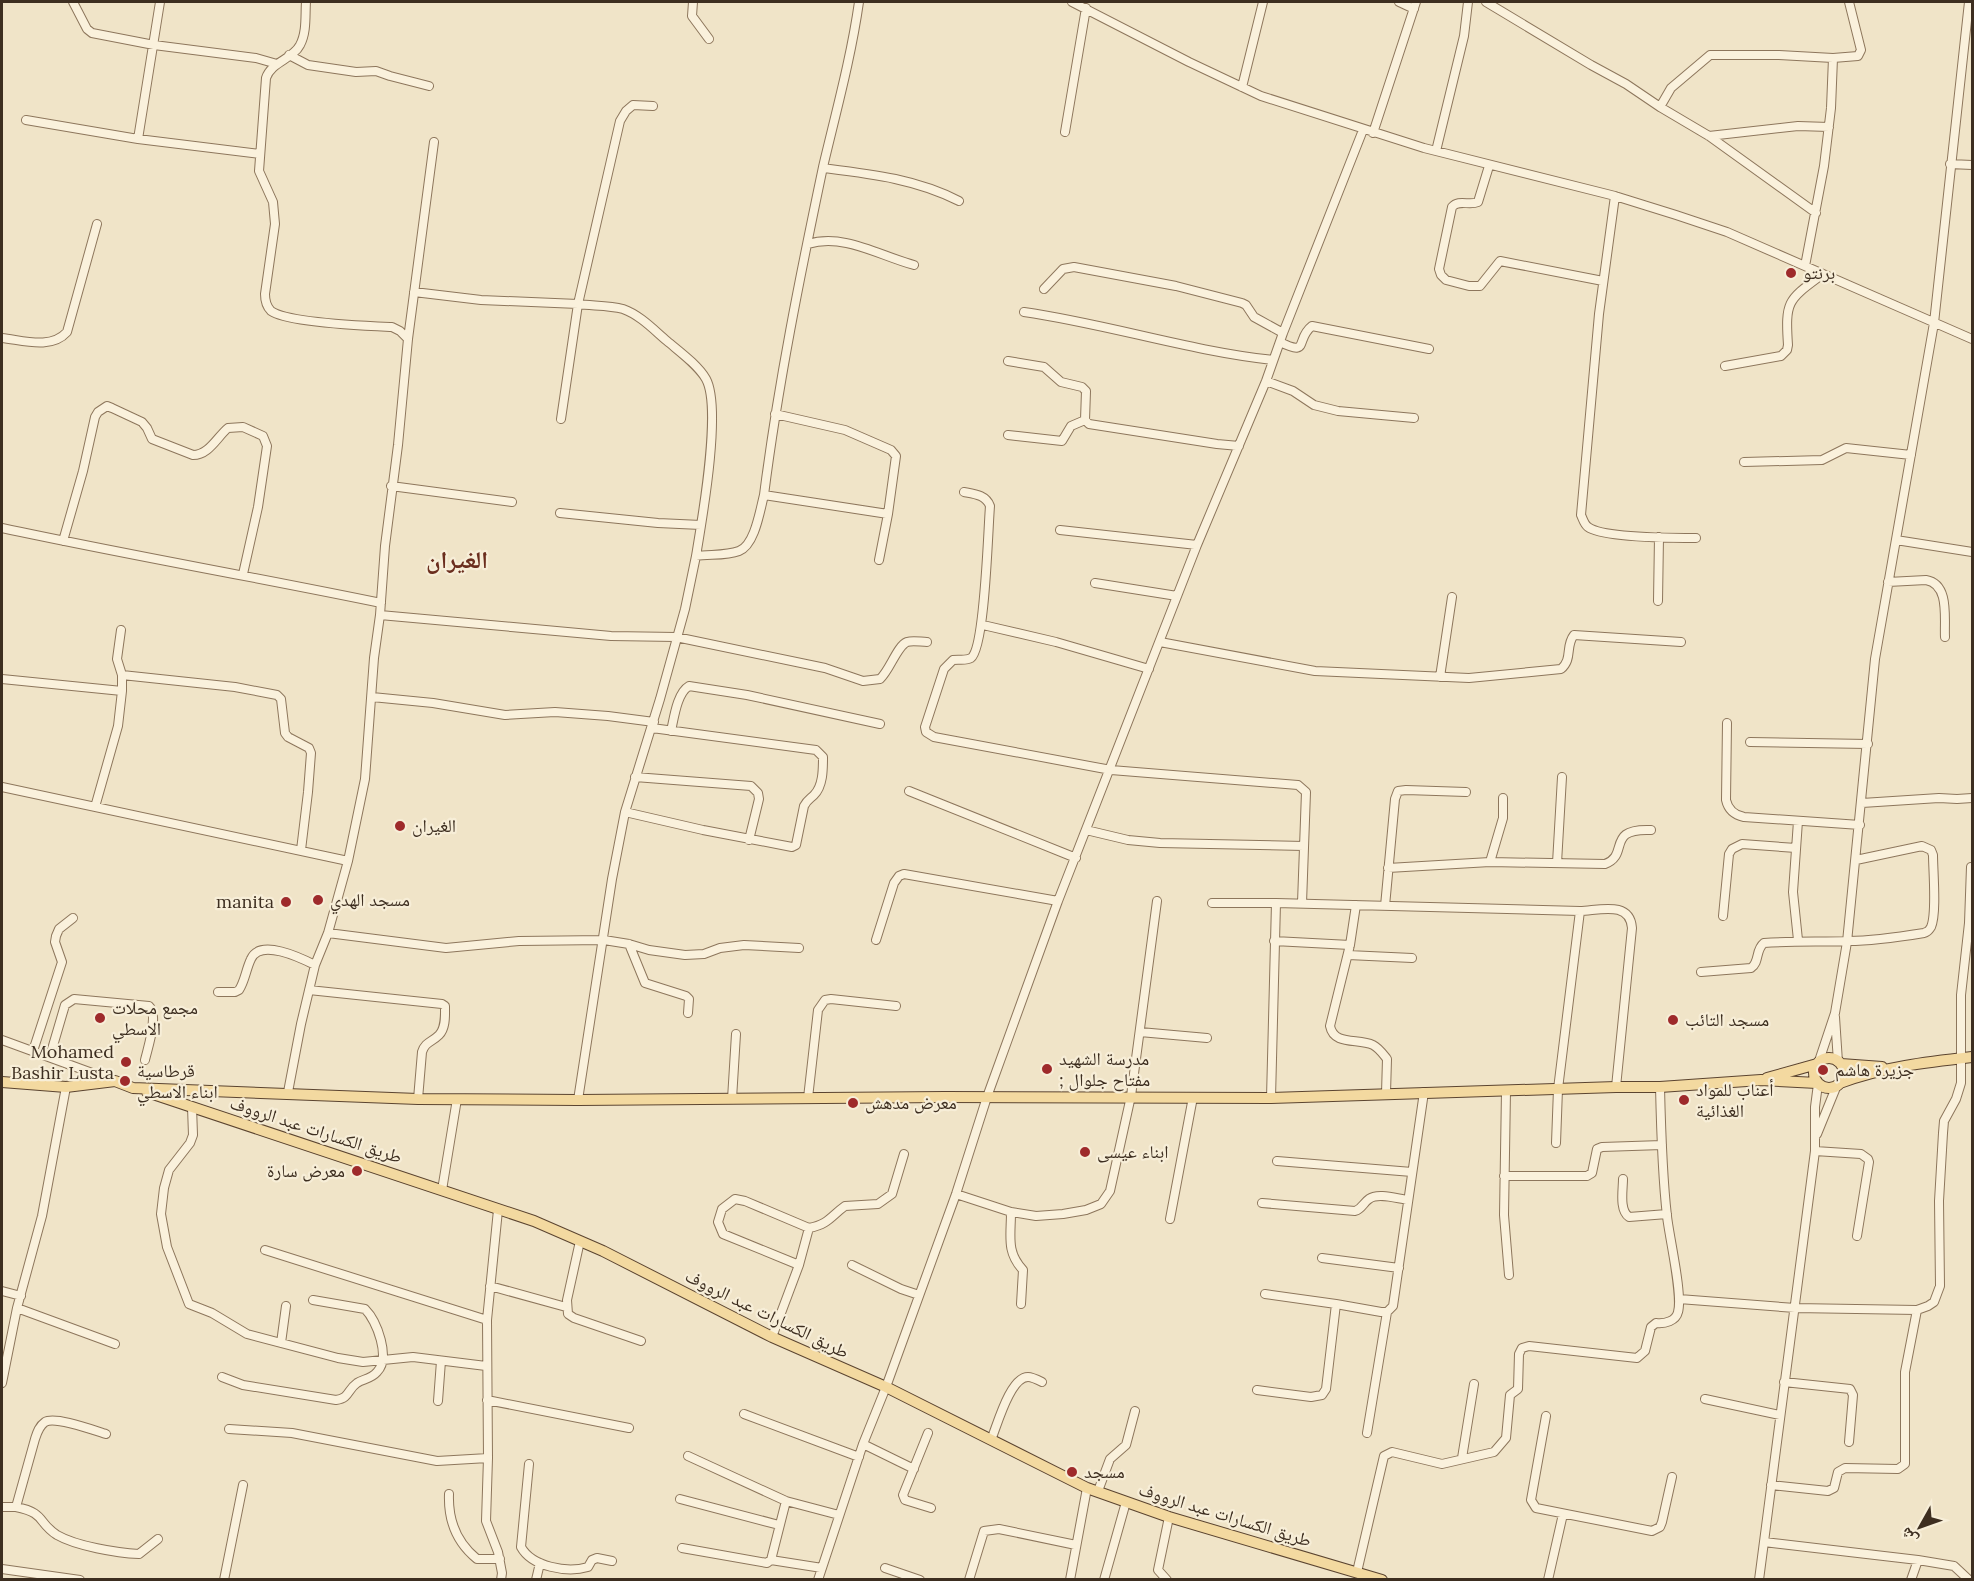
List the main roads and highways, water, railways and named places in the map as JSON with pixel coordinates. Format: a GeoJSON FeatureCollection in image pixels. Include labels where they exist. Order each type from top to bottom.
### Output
{"type":"FeatureCollection","features":[{"type":"Feature","properties":{"kind":"main road"},"geometry":{"type":"LineString","coordinates":[[133,1088],[458,1099],[1131,1096],[1271,1098],[1660,1087],[1761,1080],[1818,1084],[1828,1088],[1891,1068],[1972,1057]]}},
{"type":"Feature","properties":{"kind":"main road"},"geometry":{"type":"LineString","coordinates":[[1761,1080],[1829,1058],[1840,1063],[1891,1068]]}},
{"type":"Feature","properties":{"kind":"main road"},"geometry":{"type":"LineString","coordinates":[[1818,1063],[1814,1074],[1818,1084]]}},
{"type":"Feature","properties":{"kind":"main road"},"geometry":{"type":"LineString","coordinates":[[1838,1084],[1844,1074],[1840,1063]]}},
{"type":"Feature","properties":{"kind":"main road","name":"طريق الكسارات عبد الرووف"},"geometry":{"type":"LineString","coordinates":[[2,1082],[66,1087],[115,1082],[534,1221],[580,1241],[772,1337],[886,1387],[1092,1490],[1169,1517],[1382,1580]]}},
{"type":"Feature","properties":{"kind":"place","name":"برنتو"},"geometry":{"type":"Point","coordinates":[1791,273]}},
{"type":"Feature","properties":{"kind":"place","name":"الغيران"},"geometry":{"type":"Point","coordinates":[400,826]}},
{"type":"Feature","properties":{"kind":"place","name":"مسجد الهدي"},"geometry":{"type":"Point","coordinates":[318,900]}},
{"type":"Feature","properties":{"kind":"place","name":"manita"},"geometry":{"type":"Point","coordinates":[286,902]}},
{"type":"Feature","properties":{"kind":"place","name":"مجمع محلات الاسطي"},"geometry":{"type":"Point","coordinates":[100,1018]}},
{"type":"Feature","properties":{"kind":"place","name":"مسجد التائب"},"geometry":{"type":"Point","coordinates":[1673,1020]}},
{"type":"Feature","properties":{"kind":"place","name":"Mohamed Bashir Lusta"},"geometry":{"type":"Point","coordinates":[126,1062]}},
{"type":"Feature","properties":{"kind":"place","name":"مدرسة الشهيد ; مفتاح جلوال"},"geometry":{"type":"Point","coordinates":[1047,1069]}},
{"type":"Feature","properties":{"kind":"place","name":"جزيرة هاشم"},"geometry":{"type":"Point","coordinates":[1823,1070]}},
{"type":"Feature","properties":{"kind":"place","name":"قرطاسية ابناء الاسطي"},"geometry":{"type":"Point","coordinates":[125,1081]}},
{"type":"Feature","properties":{"kind":"place","name":"أعناب للمواد الغذائية"},"geometry":{"type":"Point","coordinates":[1684,1100]}},
{"type":"Feature","properties":{"kind":"place","name":"معرض مدهش"},"geometry":{"type":"Point","coordinates":[853,1103]}},
{"type":"Feature","properties":{"kind":"place","name":"ابناء عيسى"},"geometry":{"type":"Point","coordinates":[1085,1152]}},
{"type":"Feature","properties":{"kind":"place","name":"معرض سارة"},"geometry":{"type":"Point","coordinates":[357,1171]}},
{"type":"Feature","properties":{"kind":"place","name":"مسجد"},"geometry":{"type":"Point","coordinates":[1072,1472]}},
{"type":"Feature","properties":{"kind":"district","name":"الغيران"},"geometry":{"type":"Point","coordinates":[457,560]}}]}
